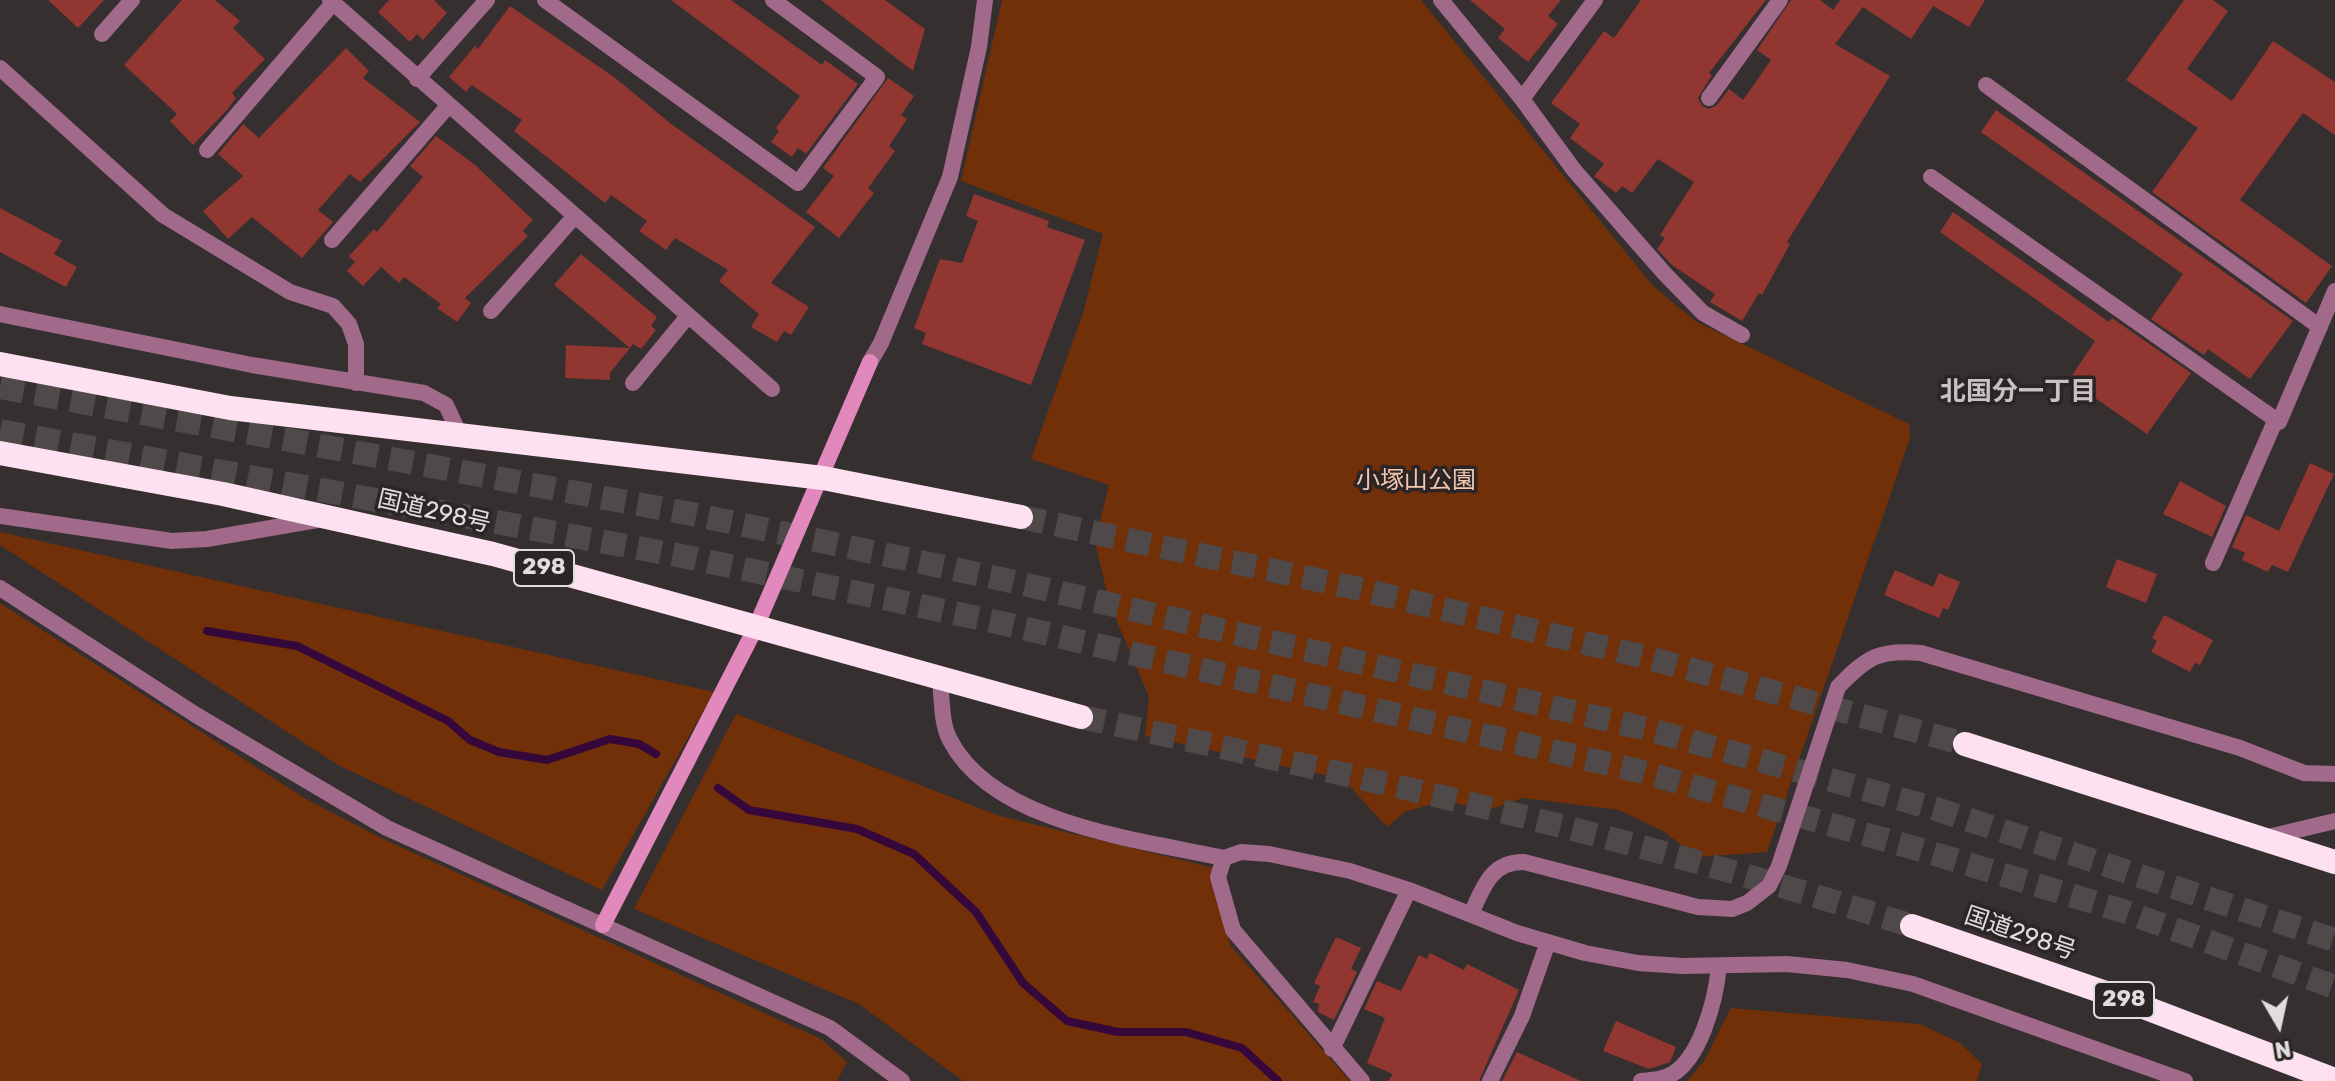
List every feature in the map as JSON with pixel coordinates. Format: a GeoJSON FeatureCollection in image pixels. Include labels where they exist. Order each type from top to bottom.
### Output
{"type":"FeatureCollection","features":[{"type":"Feature","properties":{"kind":"highway"},"geometry":{"type":"LineString","coordinates":[[0,364],[230,408],[823,478],[1021,517]]}},
{"type":"Feature","properties":{"kind":"highway","name":"国道298号"},"geometry":{"type":"LineString","coordinates":[[0,453],[335,517],[493,554],[1081,717]]}},
{"type":"Feature","properties":{"kind":"highway"},"geometry":{"type":"LineString","coordinates":[[1965,744],[2335,862]]}},
{"type":"Feature","properties":{"kind":"highway","name":"国道298号"},"geometry":{"type":"LineString","coordinates":[[1912,926],[2112,995],[2335,1080]]}},
{"type":"Feature","properties":{"kind":"street"},"geometry":{"type":"LineString","coordinates":[[102,34],[132,0]]}},
{"type":"Feature","properties":{"kind":"street"},"geometry":{"type":"LineString","coordinates":[[417,79],[487,0]]}},
{"type":"Feature","properties":{"kind":"street"},"geometry":{"type":"LineString","coordinates":[[545,0],[798,183],[877,77],[773,0]]}},
{"type":"Feature","properties":{"kind":"street"},"geometry":{"type":"LineString","coordinates":[[603,925],[755,629],[823,478],[950,177],[979,47],[985,0]]}},
{"type":"Feature","properties":{"kind":"street"},"geometry":{"type":"LineString","coordinates":[[1441,0],[1522,99],[1574,170],[1664,273],[1703,313],[1742,335]]}},
{"type":"Feature","properties":{"kind":"street"},"geometry":{"type":"LineString","coordinates":[[1522,99],[1595,0]]}},
{"type":"Feature","properties":{"kind":"street"},"geometry":{"type":"LineString","coordinates":[[1709,98],[1780,0]]}},
{"type":"Feature","properties":{"kind":"street"},"geometry":{"type":"LineString","coordinates":[[207,150],[331,2],[772,389]]}},
{"type":"Feature","properties":{"kind":"street"},"geometry":{"type":"LineString","coordinates":[[0,68],[163,215],[290,292],[333,306],[349,324],[356,344],[356,383]]}},
{"type":"Feature","properties":{"kind":"street"},"geometry":{"type":"LineString","coordinates":[[1986,85],[2320,327]]}},
{"type":"Feature","properties":{"kind":"street"},"geometry":{"type":"LineString","coordinates":[[332,240],[448,106]]}},
{"type":"Feature","properties":{"kind":"street"},"geometry":{"type":"LineString","coordinates":[[1931,177],[2279,422],[2335,291]]}},
{"type":"Feature","properties":{"kind":"street"},"geometry":{"type":"LineString","coordinates":[[491,311],[574,217]]}},
{"type":"Feature","properties":{"kind":"street"},"geometry":{"type":"LineString","coordinates":[[0,314],[356,383],[424,393],[446,405],[459,433]]}},
{"type":"Feature","properties":{"kind":"street"},"geometry":{"type":"LineString","coordinates":[[633,383],[688,316]]}},
{"type":"Feature","properties":{"kind":"street"},"geometry":{"type":"LineString","coordinates":[[2213,563],[2276,419]]}},
{"type":"Feature","properties":{"kind":"street"},"geometry":{"type":"LineString","coordinates":[[0,516],[172,541],[207,539],[335,517]]}},
{"type":"Feature","properties":{"kind":"street"},"geometry":{"type":"LineString","coordinates":[[0,588],[196,715],[387,828],[830,1028],[902,1081]]}},
{"type":"Feature","properties":{"kind":"street"},"geometry":{"type":"LineString","coordinates":[[1471,914],[1484,884],[1495,870],[1509,862],[1524,862],[1698,907],[1732,909],[1759,896],[1779,866],[1838,687],[1860,665],[1878,654],[1921,653],[2240,748],[2304,773],[2335,774]]}},
{"type":"Feature","properties":{"kind":"street"},"geometry":{"type":"LineString","coordinates":[[940,679],[948,737],[961,758],[976,773],[1042,815],[1073,826],[1224,858],[1241,852],[1269,854],[1350,871],[1548,942],[1638,963],[1719,966],[1787,964],[1847,970],[1913,984],[2185,1081]]}},
{"type":"Feature","properties":{"kind":"street"},"geometry":{"type":"LineString","coordinates":[[2259,839],[2335,821]]}},
{"type":"Feature","properties":{"kind":"street"},"geometry":{"type":"LineString","coordinates":[[1224,858],[1218,877],[1233,930],[1362,1081]]}},
{"type":"Feature","properties":{"kind":"street"},"geometry":{"type":"LineString","coordinates":[[1332,1049],[1409,890]]}},
{"type":"Feature","properties":{"kind":"street"},"geometry":{"type":"LineString","coordinates":[[1490,1081],[1518,1026],[1548,942]]}},
{"type":"Feature","properties":{"kind":"street"},"geometry":{"type":"LineString","coordinates":[[1641,1081],[1666,1077],[1690,1058],[1716,1000],[1719,966]]}},
{"type":"Feature","properties":{"kind":"green space","name":"小塚山公園"},"geometry":{"type":"Polygon","coordinates":[[[1002,0],[1421,0],[1653,286],[1695,321],[1909,424],[1910,438],[1767,852],[1698,857],[1663,831],[1619,810],[1523,798],[1486,811],[1445,800],[1405,812],[1387,827],[1343,779],[1145,736],[1149,697],[1110,605],[1095,542],[1109,485],[1031,459],[1084,310],[1103,234],[961,181],[1002,0]]]}},
{"type":"Feature","properties":{"kind":"green space"},"geometry":{"type":"Polygon","coordinates":[[[0,532],[714,692],[602,890],[338,765],[0,545],[0,532]]]}},
{"type":"Feature","properties":{"kind":"green space"},"geometry":{"type":"Polygon","coordinates":[[[0,603],[306,799],[381,838],[821,1039],[847,1062],[837,1081],[0,1081],[0,603]]]}},
{"type":"Feature","properties":{"kind":"green space"},"geometry":{"type":"Polygon","coordinates":[[[736,714],[1000,816],[1214,868],[1230,945],[1350,1081],[963,1081],[859,1004],[634,909],[736,714]]]}},
{"type":"Feature","properties":{"kind":"green space"},"geometry":{"type":"Polygon","coordinates":[[[1731,1008],[1920,1024],[1960,1043],[1982,1064],[1977,1081],[1687,1081],[1704,1061],[1731,1008]]]}},
{"type":"Feature","properties":{"kind":"building"},"geometry":{"type":"Polygon","coordinates":[[[48,0],[104,0],[78,28],[48,0]]]}},
{"type":"Feature","properties":{"kind":"building"},"geometry":{"type":"Polygon","coordinates":[[[182,0],[215,0],[240,21],[233,28],[265,59],[232,93],[236,98],[227,110],[193,145],[170,121],[177,114],[124,65],[182,0]]]}},
{"type":"Feature","properties":{"kind":"building"},"geometry":{"type":"Polygon","coordinates":[[[389,0],[434,0],[447,13],[423,40],[417,34],[410,42],[378,12],[389,0]]]}},
{"type":"Feature","properties":{"kind":"building"},"geometry":{"type":"Polygon","coordinates":[[[671,0],[731,0],[822,65],[825,60],[858,84],[806,154],[798,148],[792,157],[771,142],[779,131],[776,128],[800,96],[671,0]]]}},
{"type":"Feature","properties":{"kind":"building"},"geometry":{"type":"Polygon","coordinates":[[[821,0],[885,0],[925,29],[913,71],[821,0]]]}},
{"type":"Feature","properties":{"kind":"building"},"geometry":{"type":"Polygon","coordinates":[[[1470,0],[1561,0],[1548,16],[1558,24],[1528,62],[1498,38],[1505,29],[1470,0]]]}},
{"type":"Feature","properties":{"kind":"building"},"geometry":{"type":"Polygon","coordinates":[[[1641,0],[1766,0],[1709,73],[1712,75],[1698,98],[1702,106],[1709,109],[1717,105],[1729,89],[1743,100],[1771,60],[1757,50],[1791,0],[1820,0],[1833,10],[1840,0],[1985,0],[1969,27],[1933,6],[1911,39],[1863,7],[1835,44],[1890,76],[1787,242],[1790,244],[1762,295],[1759,293],[1742,321],[1710,302],[1715,294],[1672,265],[1657,249],[1665,238],[1660,235],[1694,182],[1658,159],[1632,193],[1622,186],[1616,193],[1594,176],[1604,164],[1570,138],[1580,124],[1551,103],[1604,31],[1614,38],[1641,0]]]}},
{"type":"Feature","properties":{"kind":"building"},"geometry":{"type":"Polygon","coordinates":[[[2184,0],[2213,0],[2228,11],[2187,69],[2232,101],[2273,41],[2335,82],[2335,135],[2303,113],[2240,200],[2332,266],[2306,303],[2152,192],[2198,128],[2126,80],[2184,0]]]}},
{"type":"Feature","properties":{"kind":"building"},"geometry":{"type":"Polygon","coordinates":[[[510,6],[614,77],[670,123],[815,227],[771,283],[809,307],[791,335],[784,331],[777,342],[751,327],[759,314],[719,281],[728,270],[675,238],[666,250],[639,231],[647,221],[611,195],[605,203],[514,131],[522,120],[472,85],[466,92],[449,77],[475,46],[478,49],[510,6]]]}},
{"type":"Feature","properties":{"kind":"building"},"geometry":{"type":"Polygon","coordinates":[[[346,48],[369,71],[363,78],[420,122],[360,182],[350,174],[318,210],[333,222],[302,258],[252,217],[228,239],[203,211],[243,176],[218,154],[243,124],[259,138],[346,48]]]}},
{"type":"Feature","properties":{"kind":"building"},"geometry":{"type":"Polygon","coordinates":[[[888,78],[914,96],[901,115],[907,119],[889,146],[895,151],[868,188],[874,193],[839,238],[806,212],[834,176],[823,168],[888,78]]]}},
{"type":"Feature","properties":{"kind":"building"},"geometry":{"type":"Polygon","coordinates":[[[1996,110],[2293,321],[2250,379],[2208,349],[2204,355],[2151,319],[2183,274],[1981,132],[1996,110]]]}},
{"type":"Feature","properties":{"kind":"building"},"geometry":{"type":"Polygon","coordinates":[[[436,136],[474,164],[533,220],[523,231],[528,236],[465,298],[471,303],[457,322],[437,308],[441,304],[404,277],[399,283],[381,267],[363,286],[347,271],[355,262],[349,256],[374,229],[377,232],[423,177],[410,166],[436,136]]]}},
{"type":"Feature","properties":{"kind":"building"},"geometry":{"type":"Polygon","coordinates":[[[974,194],[1049,221],[1047,227],[1085,240],[1031,385],[922,344],[926,333],[914,328],[940,259],[962,263],[978,221],[966,216],[974,194]]]}},
{"type":"Feature","properties":{"kind":"building"},"geometry":{"type":"Polygon","coordinates":[[[0,208],[62,241],[54,254],[77,267],[66,287],[0,252],[0,208]]]}},
{"type":"Feature","properties":{"kind":"building"},"geometry":{"type":"Polygon","coordinates":[[[1953,212],[2109,322],[2112,318],[2191,373],[2147,434],[2069,380],[2095,341],[1940,232],[1953,212]]]}},
{"type":"Feature","properties":{"kind":"building"},"geometry":{"type":"Polygon","coordinates":[[[581,254],[657,317],[651,326],[656,330],[641,349],[633,344],[630,348],[554,285],[581,254]]]}},
{"type":"Feature","properties":{"kind":"building"},"geometry":{"type":"Polygon","coordinates":[[[566,345],[630,348],[610,373],[610,380],[565,378],[566,345]]]}},
{"type":"Feature","properties":{"kind":"building"},"geometry":{"type":"Polygon","coordinates":[[[2310,463],[2334,474],[2288,572],[2272,565],[2268,572],[2242,560],[2245,553],[2232,547],[2246,515],[2279,531],[2310,463]]]}},
{"type":"Feature","properties":{"kind":"building"},"geometry":{"type":"Polygon","coordinates":[[[2180,481],[2226,506],[2212,537],[2163,514],[2180,481]]]}},
{"type":"Feature","properties":{"kind":"building"},"geometry":{"type":"Polygon","coordinates":[[[2117,559],[2157,574],[2146,603],[2106,587],[2117,559]]]}},
{"type":"Feature","properties":{"kind":"building"},"geometry":{"type":"Polygon","coordinates":[[[1895,570],[1933,587],[1939,573],[1960,582],[1948,610],[1943,608],[1939,618],[1884,595],[1895,570]]]}},
{"type":"Feature","properties":{"kind":"building"},"geometry":{"type":"Polygon","coordinates":[[[2164,615],[2213,640],[2200,665],[2195,663],[2190,672],[2151,652],[2157,641],[2152,638],[2164,615]]]}},
{"type":"Feature","properties":{"kind":"building"},"geometry":{"type":"Polygon","coordinates":[[[1336,937],[1361,948],[1351,969],[1357,972],[1334,1020],[1318,1012],[1319,1004],[1313,1002],[1320,986],[1314,983],[1336,937]]]}},
{"type":"Feature","properties":{"kind":"building"},"geometry":{"type":"Polygon","coordinates":[[[1430,953],[1464,970],[1467,964],[1519,990],[1479,1081],[1388,1081],[1393,1074],[1367,1063],[1385,1018],[1364,1009],[1377,981],[1401,991],[1419,955],[1427,959],[1430,953]]]}},
{"type":"Feature","properties":{"kind":"building"},"geometry":{"type":"Polygon","coordinates":[[[1616,1021],[1676,1047],[1670,1062],[1649,1069],[1603,1051],[1616,1021]]]}},
{"type":"Feature","properties":{"kind":"building"},"geometry":{"type":"Polygon","coordinates":[[[1517,1052],[1581,1081],[1502,1081],[1517,1052]]]}},
{"type":"Feature","properties":{"kind":"waterway"},"geometry":{"type":"LineString","coordinates":[[207,631],[297,646],[448,721],[470,740],[499,752],[547,760],[610,739],[639,744],[656,754]]}},
{"type":"Feature","properties":{"kind":"waterway"},"geometry":{"type":"LineString","coordinates":[[718,788],[749,810],[857,829],[914,854],[976,912],[1023,983],[1067,1021],[1118,1032],[1186,1032],[1242,1048],[1278,1081]]}},
{"type":"Feature","properties":{"kind":"tunnel"},"geometry":{"type":"LineString","coordinates":[[0,387],[692,514],[1006,580],[1647,729],[1936,809],[2335,940]]}},
{"type":"Feature","properties":{"kind":"tunnel"},"geometry":{"type":"LineString","coordinates":[[0,431],[687,557],[997,622],[1639,771],[1925,851],[2126,912],[2335,987]]}},
{"type":"Feature","properties":{"kind":"tunnel"},"geometry":{"type":"LineString","coordinates":[[1021,517],[1351,587],[1649,658],[1965,744]]}},
{"type":"Feature","properties":{"kind":"tunnel"},"geometry":{"type":"LineString","coordinates":[[1081,717],[1291,762],[1603,837],[1912,926]]}},
{"type":"Feature","properties":{"kind":"district","name":"北国分一丁目"},"geometry":{"type":"Point","coordinates":[2018,392]}}]}
